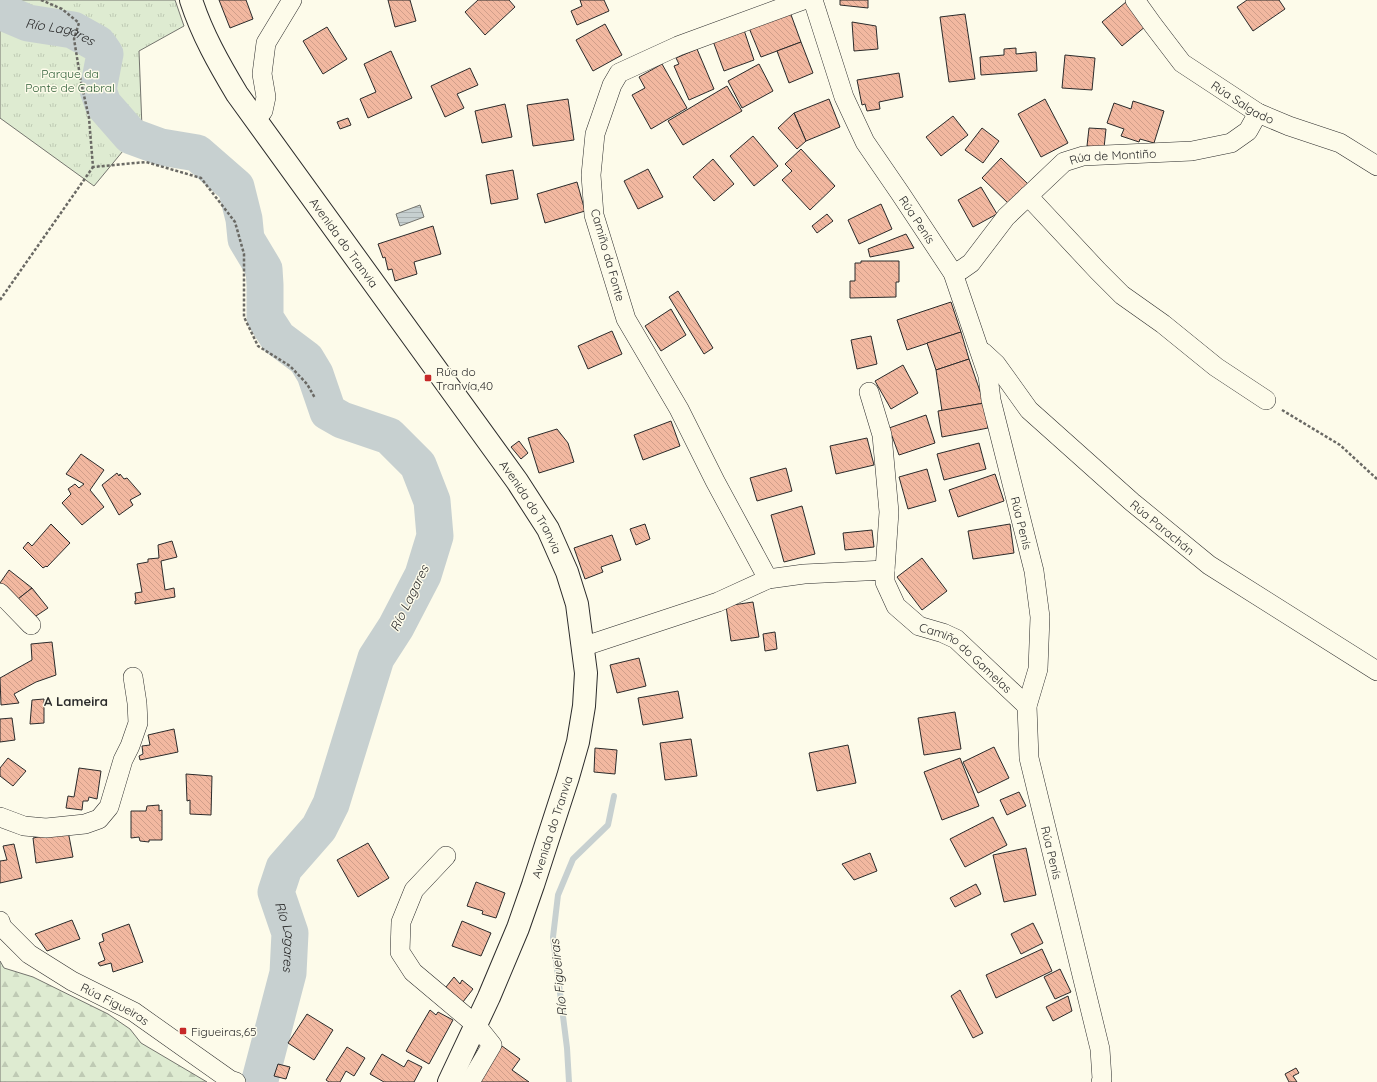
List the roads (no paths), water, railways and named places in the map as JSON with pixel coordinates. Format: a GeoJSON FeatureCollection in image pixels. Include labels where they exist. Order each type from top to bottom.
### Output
{"type":"FeatureCollection","features":[{"type":"Feature","properties":{"kind":"main road","name":"Avenida do Tranvia"},"geometry":{"type":"LineString","coordinates":[[190,0],[197,20],[215,57],[237,94],[517,482],[548,529],[567,572],[577,604],[586,673],[584,706],[578,742],[544,856],[518,928],[476,1025],[458,1077]]}},
{"type":"Feature","properties":{"kind":"street"},"geometry":{"type":"LineString","coordinates":[[255,120],[263,111],[266,97],[262,74],[266,43],[292,0]]}},
{"type":"Feature","properties":{"kind":"street","name":"Camiño da Fonte"},"geometry":{"type":"LineString","coordinates":[[768,579],[715,481],[679,409],[626,319],[594,215],[591,175],[595,134],[612,85],[619,73],[678,46],[803,0]]}},
{"type":"Feature","properties":{"kind":"street","name":"Rúa Penís"},"geometry":{"type":"LineString","coordinates":[[813,0],[844,97],[864,142],[953,273],[988,376],[991,400],[1034,571],[1040,617],[1038,670],[1027,706],[1029,758],[1100,1049],[1105,1081]]}},
{"type":"Feature","properties":{"kind":"street","name":"Rúa Salgado"},"geometry":{"type":"LineString","coordinates":[[1135,0],[1182,63],[1258,114],[1289,126],[1340,142],[1377,166]]}},
{"type":"Feature","properties":{"kind":"street","name":"Rúa de Montiño"},"geometry":{"type":"LineString","coordinates":[[953,273],[961,270],[971,263],[1006,217],[1064,162],[1083,156],[1192,151],[1231,144],[1248,131],[1258,114]]}},
{"type":"Feature","properties":{"kind":"street"},"geometry":{"type":"LineString","coordinates":[[1028,196],[1122,295],[1163,324],[1216,367],[1266,400]]}},
{"type":"Feature","properties":{"kind":"street","name":"Rúa Parachán"},"geometry":{"type":"LineString","coordinates":[[979,348],[996,364],[1029,410],[1132,502],[1209,565],[1377,671]]}},
{"type":"Feature","properties":{"kind":"street","name":"Camiño do Gamelas"},"geometry":{"type":"LineString","coordinates":[[869,392],[882,436],[888,504],[885,582],[896,606],[919,626],[943,633],[956,639],[1027,706]]}},
{"type":"Feature","properties":{"kind":"street"},"geometry":{"type":"LineString","coordinates":[[582,647],[718,602],[768,579],[804,574],[885,570]]}},
{"type":"Feature","properties":{"kind":"street"},"geometry":{"type":"LineString","coordinates":[[0,593],[31,624]]}},
{"type":"Feature","properties":{"kind":"street"},"geometry":{"type":"LineString","coordinates":[[0,817],[24,826],[46,828],[85,824],[99,818],[109,807],[123,760],[130,746],[138,723],[133,677]]}},
{"type":"Feature","properties":{"kind":"street"},"geometry":{"type":"LineString","coordinates":[[446,856],[414,890],[401,922],[400,952],[412,972],[476,1025]]}},
{"type":"Feature","properties":{"kind":"street","name":"Rúa Figueiras"},"geometry":{"type":"LineString","coordinates":[[0,921],[2,927],[29,954],[72,981],[134,1012],[230,1080],[236,1082]]}},
{"type":"Feature","properties":{"kind":"waterway","name":"Río Lagares"},"geometry":{"type":"LineString","coordinates":[[0,11],[28,23],[73,30],[98,44],[105,54],[98,90],[103,104],[131,136],[161,147],[197,153],[236,187],[244,219],[246,239],[264,269],[265,318],[278,338],[306,359],[315,374],[328,412],[342,420],[389,436],[418,465],[432,501],[435,536],[423,575],[396,627],[376,658],[331,804],[319,828],[284,868],[276,892],[290,933],[288,973],[260,1080]]}},
{"type":"Feature","properties":{"kind":"waterway","name":"Río Figueiras"},"geometry":{"type":"LineString","coordinates":[[569,1082],[567,1048],[553,937],[558,895],[573,859],[608,825],[614,796]]}},
{"type":"Feature","properties":{"kind":"place","name":"Rúa do Tranvía,40"},"geometry":{"type":"Point","coordinates":[428,378]}},
{"type":"Feature","properties":{"kind":"place","name":"Figueiras,65"},"geometry":{"type":"Point","coordinates":[183,1031]}},
{"type":"Feature","properties":{"kind":"district","name":"A Lameira"},"geometry":{"type":"Point","coordinates":[76,701]}},
{"type":"Feature","properties":{"kind":"park label","name":"Parque da Ponte de Cabral"},"geometry":{"type":"Point","coordinates":[70,80]}}]}
